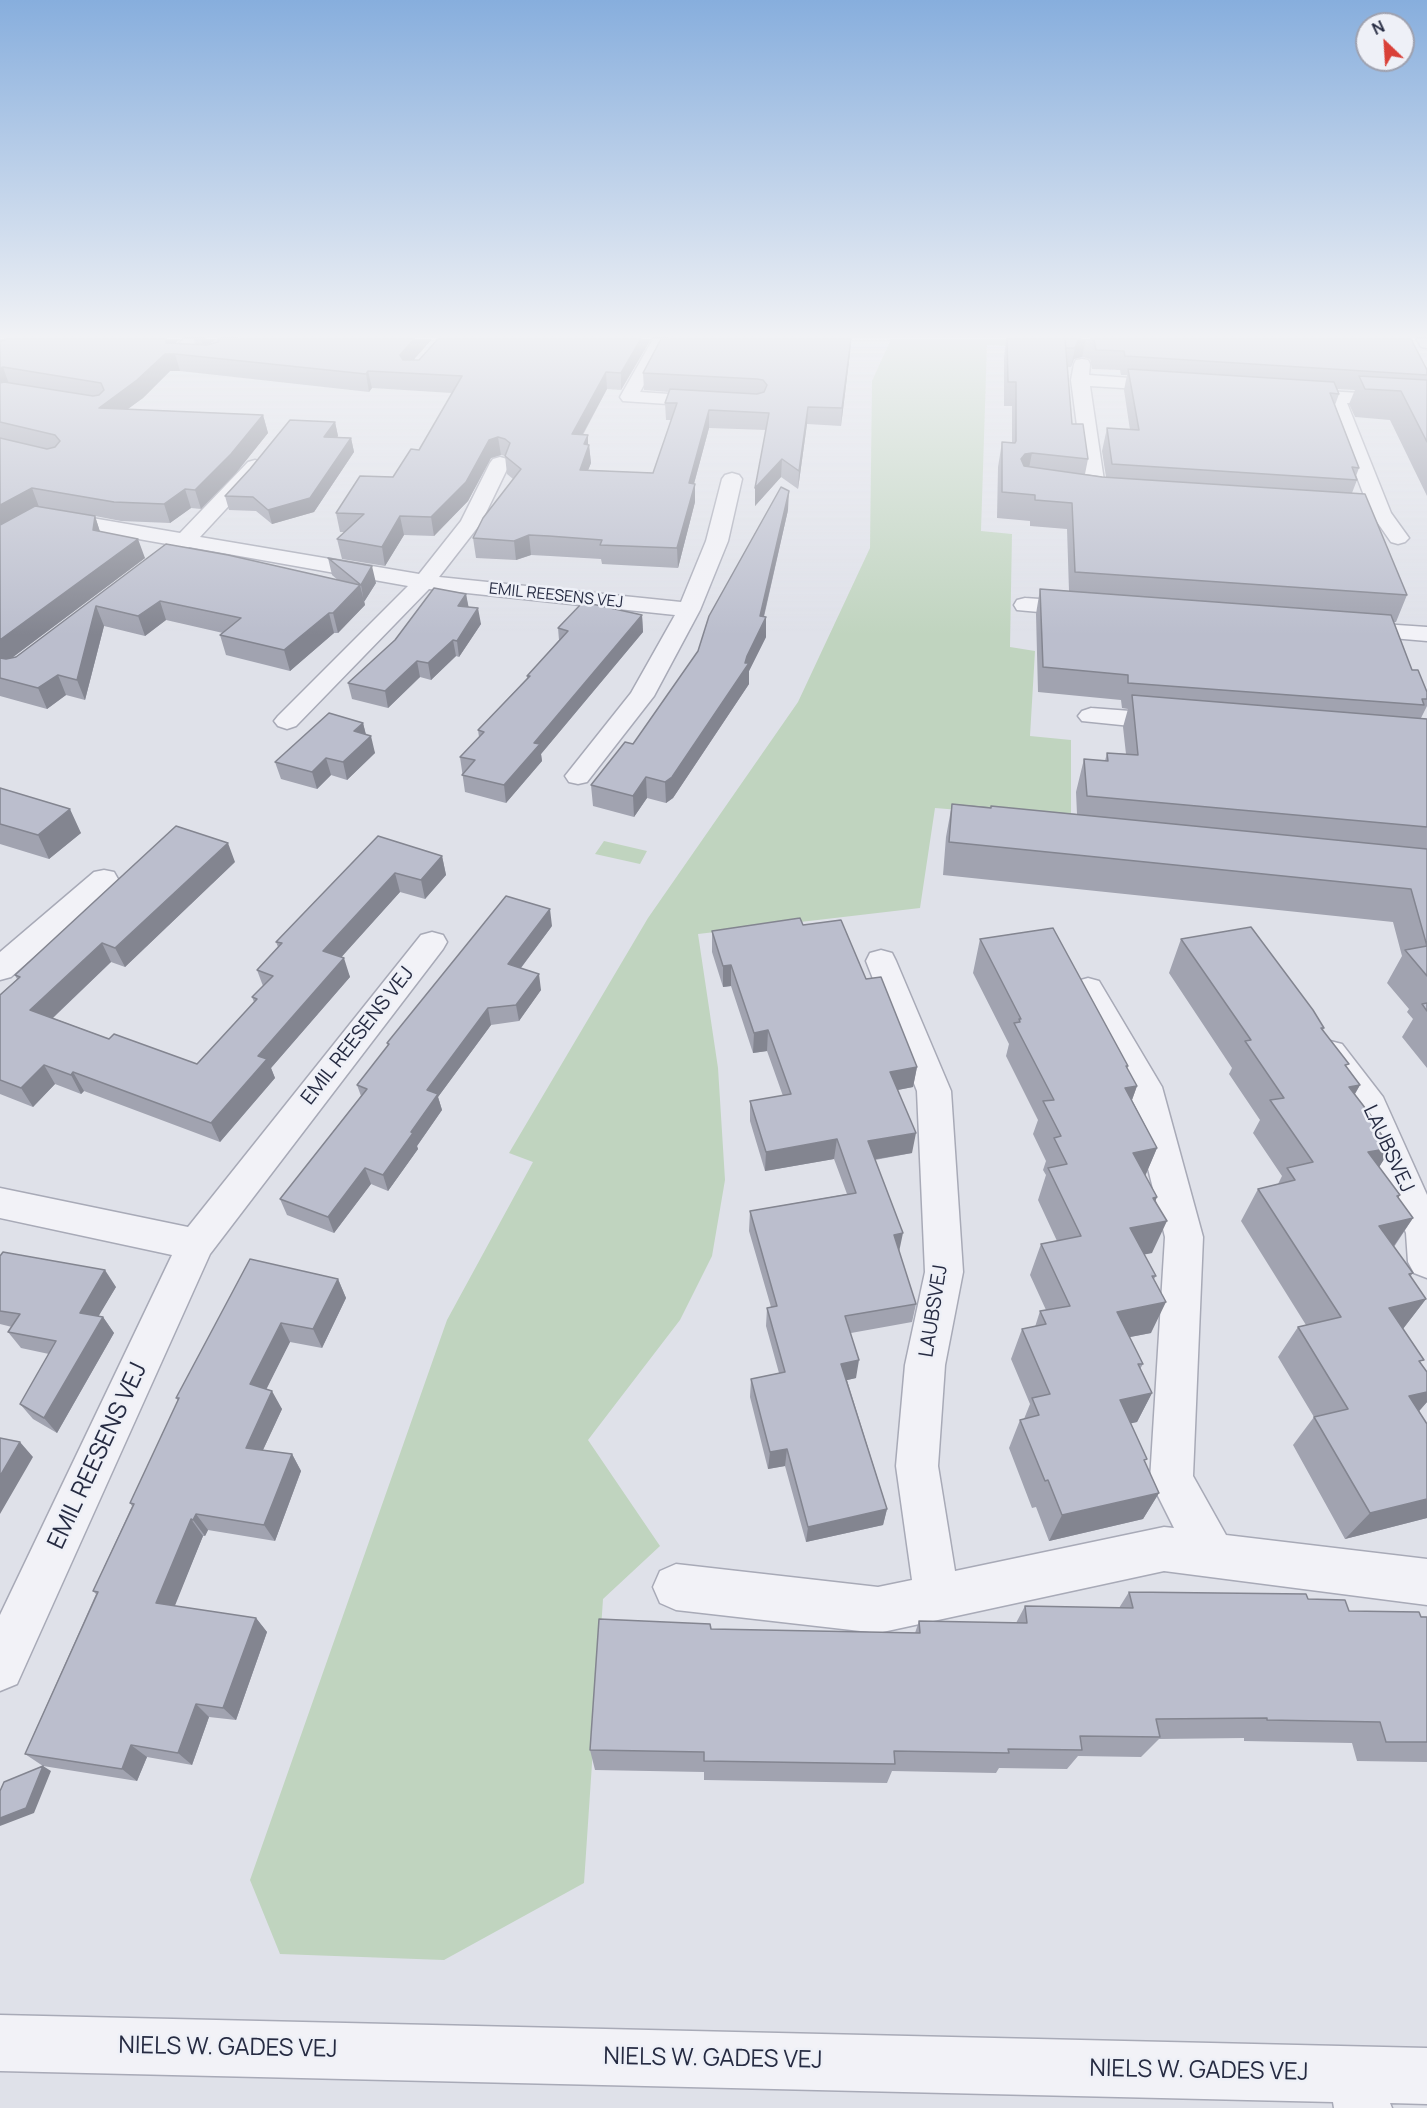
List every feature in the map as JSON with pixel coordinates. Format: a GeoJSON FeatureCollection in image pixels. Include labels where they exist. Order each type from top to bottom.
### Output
{"type":"FeatureCollection","features":[{"type":"Feature","properties":{"kind":"street"},"geometry":{"type":"LineString","coordinates":[[1089,437],[1095,494]]}},
{"type":"Feature","properties":{"kind":"street"},"geometry":{"type":"LineString","coordinates":[[1351,437],[1381,513],[1398,538]]}},
{"type":"Feature","properties":{"kind":"street"},"geometry":{"type":"LineString","coordinates":[[155,563],[183,542],[266,452]]}},
{"type":"Feature","properties":{"kind":"street"},"geometry":{"type":"LineString","coordinates":[[287,721],[424,582],[471,523],[500,464]]}},
{"type":"Feature","properties":{"kind":"street"},"geometry":{"type":"LineString","coordinates":[[578,776],[642,696],[689,610],[717,541],[732,479]]}},
{"type":"Feature","properties":{"kind":"street"},"geometry":{"type":"LineString","coordinates":[[1073,491],[1119,495]]}},
{"type":"Feature","properties":{"kind":"street"},"geometry":{"type":"LineString","coordinates":[[1309,508],[1381,513]]}},
{"type":"Feature","properties":{"kind":"street","name":"EMIL REESENS VEJ"},"geometry":{"type":"LineString","coordinates":[[8,513],[39,515],[183,542],[424,582],[689,610]]}},
{"type":"Feature","properties":{"kind":"street"},"geometry":{"type":"LineString","coordinates":[[0,538],[39,515]]}},
{"type":"Feature","properties":{"kind":"street"},"geometry":{"type":"LineString","coordinates":[[1025,605],[1108,611]]}},
{"type":"Feature","properties":{"kind":"street"},"geometry":{"type":"LineString","coordinates":[[1332,627],[1427,634]]}},
{"type":"Feature","properties":{"kind":"street"},"geometry":{"type":"LineString","coordinates":[[1091,716],[1195,724]]}},
{"type":"Feature","properties":{"kind":"street"},"geometry":{"type":"LineString","coordinates":[[0,969],[104,879]]}},
{"type":"Feature","properties":{"kind":"street","name":"EMIL REESENS VEJ"},"geometry":{"type":"LineString","coordinates":[[0,1667],[196,1244],[432,942]]}},
{"type":"Feature","properties":{"kind":"street","name":"LAUBSVEJ"},"geometry":{"type":"LineString","coordinates":[[881,961],[934,1091],[944,1272],[925,1365],[917,1466],[937,1598]]}},
{"type":"Feature","properties":{"kind":"street"},"geometry":{"type":"LineString","coordinates":[[1088,989],[1145,1088],[1184,1237],[1171,1480],[1214,1556]]}},
{"type":"Feature","properties":{"kind":"street","name":"LAUBSVEJ"},"geometry":{"type":"LineString","coordinates":[[1309,1024],[1371,1106],[1425,1233],[1427,1262]]}},
{"type":"Feature","properties":{"kind":"street"},"geometry":{"type":"LineString","coordinates":[[0,1203],[196,1244]]}},
{"type":"Feature","properties":{"kind":"street"},"geometry":{"type":"LineString","coordinates":[[676,1587],[878,1610],[1164,1550],[1427,1582]]}},
{"type":"Feature","properties":{"kind":"street","name":"NIELS W. GADES VEJ"},"geometry":{"type":"LineString","coordinates":[[0,2043],[1358,2091],[1427,2076]]}},
{"type":"Feature","properties":{"kind":"green space"},"geometry":{"type":"Polygon","coordinates":[[[871,437],[984,437],[981,531],[1012,534],[1010,647],[1035,651],[1030,736],[1071,740],[1071,819],[935,808],[920,908],[698,934],[718,1068],[725,1180],[712,1256],[680,1320],[588,1440],[660,1546],[603,1599],[584,1883],[444,1960],[280,1954],[250,1880],[447,1320],[533,1162],[509,1153],[648,918],[798,702],[870,548],[871,437]]]}},
{"type":"Feature","properties":{"kind":"green space"},"geometry":{"type":"Polygon","coordinates":[[[604,841],[647,851],[640,864],[595,854],[604,841]]]}},
{"type":"Feature","properties":{"kind":"building"},"geometry":{"type":"Polygon","coordinates":[[[57,437],[245,437],[195,490],[185,489],[164,504],[114,502],[32,488],[0,505],[0,438],[47,449],[55,447],[60,441],[57,437]]]}},
{"type":"Feature","properties":{"kind":"building"},"geometry":{"type":"Polygon","coordinates":[[[276,437],[351,438],[310,498],[268,510],[253,497],[225,496],[276,437]]]}},
{"type":"Feature","properties":{"kind":"building"},"geometry":{"type":"Polygon","coordinates":[[[426,437],[497,437],[489,440],[466,482],[431,517],[400,516],[382,547],[337,539],[364,514],[336,513],[360,476],[393,477],[411,449],[419,450],[426,437]]]}},
{"type":"Feature","properties":{"kind":"building"},"geometry":{"type":"Polygon","coordinates":[[[499,437],[587,437],[584,444],[589,445],[580,470],[653,473],[665,437],[702,437],[689,483],[695,484],[677,548],[600,545],[602,540],[529,535],[514,541],[473,538],[483,518],[521,469],[505,456],[510,443],[499,437]]]}},
{"type":"Feature","properties":{"kind":"building"},"geometry":{"type":"Polygon","coordinates":[[[764,437],[804,437],[799,471],[782,459],[755,488],[764,437]]]}},
{"type":"Feature","properties":{"kind":"building"},"geometry":{"type":"Polygon","coordinates":[[[1016,437],[1085,437],[1088,459],[1032,453],[1025,454],[1021,459],[1024,466],[1102,477],[1365,494],[1407,595],[1075,572],[1072,503],[1035,500],[1035,495],[1002,492],[1002,442],[1015,443],[1016,437]]]}},
{"type":"Feature","properties":{"kind":"building"},"geometry":{"type":"Polygon","coordinates":[[[1108,437],[1347,437],[1359,468],[1352,467],[1357,480],[1112,464],[1108,437]]]}},
{"type":"Feature","properties":{"kind":"building"},"geometry":{"type":"Polygon","coordinates":[[[781,487],[789,491],[760,616],[766,617],[747,656],[745,663],[749,663],[672,777],[665,782],[646,777],[633,796],[591,785],[625,742],[633,744],[698,651],[709,616],[781,487]]]}},
{"type":"Feature","properties":{"kind":"building"},"geometry":{"type":"Polygon","coordinates":[[[35,506],[95,516],[93,530],[138,539],[0,640],[0,525],[35,506]]]}},
{"type":"Feature","properties":{"kind":"building"},"geometry":{"type":"Polygon","coordinates":[[[166,544],[228,555],[360,585],[333,613],[329,613],[284,650],[220,635],[241,618],[160,601],[138,616],[96,606],[77,680],[58,675],[38,688],[0,678],[0,658],[16,657],[166,544]]]}},
{"type":"Feature","properties":{"kind":"building"},"geometry":{"type":"Polygon","coordinates":[[[328,558],[372,566],[361,585],[328,558]]]}},
{"type":"Feature","properties":{"kind":"building"},"geometry":{"type":"Polygon","coordinates":[[[434,588],[466,594],[458,606],[478,608],[457,641],[453,640],[428,663],[417,661],[385,691],[348,683],[395,640],[434,588]]]}},
{"type":"Feature","properties":{"kind":"building"},"geometry":{"type":"Polygon","coordinates":[[[1040,589],[1391,615],[1412,670],[1418,670],[1427,692],[1427,699],[1422,699],[1424,705],[1128,683],[1128,675],[1043,667],[1040,589]]]}},
{"type":"Feature","properties":{"kind":"building"},"geometry":{"type":"Polygon","coordinates":[[[583,602],[642,615],[534,743],[540,744],[504,785],[462,775],[475,760],[460,757],[484,732],[478,730],[530,676],[527,676],[568,631],[558,628],[583,602]]]}},
{"type":"Feature","properties":{"kind":"building"},"geometry":{"type":"Polygon","coordinates":[[[1132,695],[1427,719],[1427,827],[1087,796],[1084,759],[1108,761],[1107,753],[1138,755],[1132,695]]]}},
{"type":"Feature","properties":{"kind":"building"},"geometry":{"type":"Polygon","coordinates":[[[329,713],[363,723],[354,731],[371,736],[343,762],[326,758],[312,772],[275,762],[329,713]]]}},
{"type":"Feature","properties":{"kind":"building"},"geometry":{"type":"Polygon","coordinates":[[[0,788],[70,809],[38,835],[0,824],[0,788]]]}},
{"type":"Feature","properties":{"kind":"building"},"geometry":{"type":"Polygon","coordinates":[[[952,804],[1427,849],[1427,946],[1411,889],[949,842],[952,804]]]}},
{"type":"Feature","properties":{"kind":"building"},"geometry":{"type":"Polygon","coordinates":[[[176,826],[228,843],[115,948],[102,943],[30,1010],[109,1039],[114,1034],[197,1064],[257,999],[252,997],[273,976],[257,970],[282,943],[276,942],[378,836],[442,856],[421,880],[395,873],[323,951],[344,958],[258,1056],[267,1059],[211,1123],[73,1072],[71,1075],[44,1065],[21,1088],[0,1080],[0,995],[20,977],[15,975],[176,826]]]}},
{"type":"Feature","properties":{"kind":"building"},"geometry":{"type":"Polygon","coordinates":[[[506,896],[550,909],[508,964],[539,974],[516,1005],[488,1008],[427,1090],[438,1094],[383,1175],[365,1168],[328,1217],[280,1199],[367,1089],[357,1085],[389,1044],[387,1043],[506,896]]]}},
{"type":"Feature","properties":{"kind":"building"},"geometry":{"type":"Polygon","coordinates":[[[800,918],[803,925],[841,920],[866,979],[881,977],[917,1067],[890,1072],[916,1133],[868,1141],[903,1233],[894,1235],[916,1304],[845,1316],[859,1360],[841,1364],[887,1509],[808,1527],[787,1449],[770,1452],[751,1379],[785,1372],[767,1308],[777,1306],[750,1211],[856,1193],[837,1139],[766,1152],[750,1101],[791,1094],[768,1030],[754,1033],[731,965],[723,966],[712,931],[800,918]]]}},
{"type":"Feature","properties":{"kind":"building"},"geometry":{"type":"Polygon","coordinates":[[[1251,927],[1313,1010],[1324,1028],[1321,1028],[1349,1064],[1345,1065],[1360,1085],[1349,1087],[1379,1126],[1376,1127],[1391,1148],[1368,1152],[1400,1195],[1397,1196],[1413,1218],[1379,1226],[1413,1273],[1409,1274],[1426,1299],[1389,1308],[1424,1360],[1419,1361],[1427,1372],[1427,1392],[1409,1396],[1427,1424],[1427,1499],[1370,1513],[1314,1417],[1348,1409],[1298,1327],[1341,1317],[1258,1189],[1295,1180],[1287,1168],[1313,1162],[1270,1100],[1284,1098],[1245,1041],[1251,1040],[1181,939],[1251,927]]]}},
{"type":"Feature","properties":{"kind":"building"},"geometry":{"type":"Polygon","coordinates":[[[1053,928],[1137,1086],[1125,1088],[1157,1148],[1133,1153],[1157,1197],[1153,1198],[1167,1221],[1130,1228],[1156,1276],[1152,1276],[1166,1302],[1117,1312],[1143,1364],[1138,1364],[1152,1393],[1120,1400],[1147,1459],[1144,1460],[1159,1493],[1062,1515],[1048,1480],[1045,1481],[1020,1420],[1039,1415],[1032,1398],[1050,1394],[1022,1329],[1046,1324],[1040,1311],[1070,1306],[1041,1244],[1081,1236],[1048,1168],[1067,1164],[1054,1138],[1061,1136],[1043,1101],[1054,1100],[1014,1023],[1020,1022],[1019,1019],[1021,1019],[980,939],[1053,928]]]}},
{"type":"Feature","properties":{"kind":"building"},"geometry":{"type":"Polygon","coordinates":[[[1427,946],[1427,976],[1405,950],[1427,946]]]}},
{"type":"Feature","properties":{"kind":"building"},"geometry":{"type":"Polygon","coordinates":[[[3,1252],[105,1270],[80,1313],[103,1317],[44,1418],[20,1404],[56,1341],[8,1332],[20,1314],[0,1311],[0,1256],[3,1252]]]}},
{"type":"Feature","properties":{"kind":"building"},"geometry":{"type":"Polygon","coordinates":[[[250,1259],[338,1279],[313,1329],[281,1323],[250,1384],[272,1391],[246,1448],[292,1454],[264,1525],[196,1514],[193,1520],[191,1519],[156,1603],[256,1618],[223,1708],[196,1704],[178,1753],[131,1745],[122,1769],[25,1754],[98,1592],[93,1591],[134,1504],[130,1503],[179,1398],[176,1398],[250,1259]]]}},
{"type":"Feature","properties":{"kind":"building"},"geometry":{"type":"Polygon","coordinates":[[[0,1438],[20,1442],[0,1476],[0,1438]]]}},
{"type":"Feature","properties":{"kind":"building"},"geometry":{"type":"Polygon","coordinates":[[[1129,1592],[1306,1594],[1308,1599],[1345,1600],[1349,1611],[1419,1612],[1421,1617],[1427,1617],[1427,1742],[1386,1742],[1380,1722],[1267,1720],[1267,1718],[1156,1719],[1160,1737],[1080,1736],[1082,1750],[1008,1749],[1009,1753],[894,1751],[895,1764],[704,1761],[704,1752],[590,1750],[599,1619],[710,1624],[711,1629],[920,1633],[919,1621],[1027,1623],[1025,1606],[1133,1608],[1129,1592]]]}},
{"type":"Feature","properties":{"kind":"building"},"geometry":{"type":"Polygon","coordinates":[[[43,1766],[26,1808],[0,1818],[0,1791],[4,1782],[43,1766]]]}}]}
